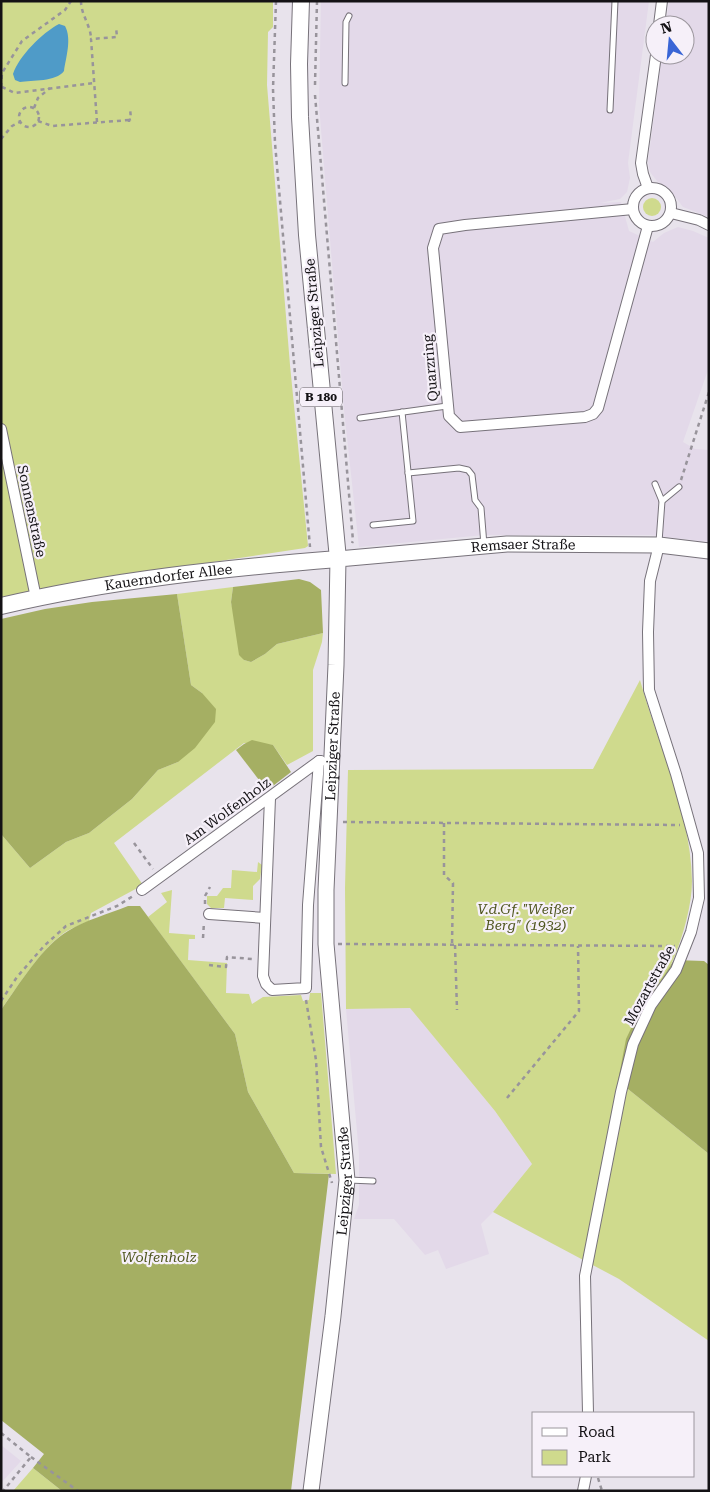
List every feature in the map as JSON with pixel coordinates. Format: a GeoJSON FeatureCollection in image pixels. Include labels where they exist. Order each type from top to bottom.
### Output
{"type":"FeatureCollection","features":[{"type":"Feature","properties":{"kind":"main road","name":"Leipziger Straße"},"geometry":{"type":"LineString","coordinates":[[301,1],[300,117],[307,234],[338,559]]}},
{"type":"Feature","properties":{"kind":"main road","name":"Kauerndorfer Allee"},"geometry":{"type":"LineString","coordinates":[[1,606],[84,589],[200,572],[338,559]]}},
{"type":"Feature","properties":{"kind":"street"},"geometry":{"type":"LineString","coordinates":[[660,15],[662,1]]}},
{"type":"Feature","properties":{"kind":"street"},"geometry":{"type":"LineString","coordinates":[[648,188],[642,174],[641,163],[655,65]]}},
{"type":"Feature","properties":{"kind":"street"},"geometry":{"type":"LineString","coordinates":[[648,188],[661,190],[666,194],[672,206],[669,218],[660,226],[648,226],[637,220],[633,209],[633,203],[638,194],[648,188]]}},
{"type":"Feature","properties":{"kind":"street","name":"Quarzring"},"geometry":{"type":"LineString","coordinates":[[633,209],[439,228],[433,248],[447,406],[449,416],[460,427],[585,417],[593,414],[598,408],[648,226]]}},
{"type":"Feature","properties":{"kind":"street"},"geometry":{"type":"LineString","coordinates":[[671,213],[699,220],[709,225]]}},
{"type":"Feature","properties":{"kind":"street","name":"Sonnenstraße"},"geometry":{"type":"LineString","coordinates":[[1,428],[36,598]]}},
{"type":"Feature","properties":{"kind":"street","name":"Remsaer Straße"},"geometry":{"type":"LineString","coordinates":[[338,559],[484,545],[554,543],[659,545],[709,551]]}},
{"type":"Feature","properties":{"kind":"street","name":"Mozartstraße"},"geometry":{"type":"LineString","coordinates":[[588,1412],[585,1276],[621,1092],[633,1044],[652,1005],[676,970],[691,932],[699,898],[698,853],[676,774],[649,690],[648,632],[650,581],[659,545]]}},
{"type":"Feature","properties":{"kind":"street","name":"Leipziger Straße"},"geometry":{"type":"LineString","coordinates":[[270,798],[263,976],[266,984],[272,990],[306,988],[308,905],[336,665],[338,559]]}},
{"type":"Feature","properties":{"kind":"street","name":"Leipziger Straße"},"geometry":{"type":"LineString","coordinates":[[311,1491],[333,1316],[347,1183],[326,944],[329,822],[325,761]]}},
{"type":"Feature","properties":{"kind":"street","name":"Am Wolfenholz"},"geometry":{"type":"LineString","coordinates":[[142,890],[325,761]]}},
{"type":"Feature","properties":{"kind":"street"},"geometry":{"type":"LineString","coordinates":[[210,914],[265,918]]}},
{"type":"Feature","properties":{"kind":"street"},"geometry":{"type":"LineString","coordinates":[[583,1491],[586,1477]]}},
{"type":"Feature","properties":{"kind":"lane"},"geometry":{"type":"LineString","coordinates":[[610,110],[615,1]]}},
{"type":"Feature","properties":{"kind":"lane"},"geometry":{"type":"LineString","coordinates":[[346,83],[346,22],[350,16]]}},
{"type":"Feature","properties":{"kind":"lane"},"geometry":{"type":"LineString","coordinates":[[360,418],[447,406]]}},
{"type":"Feature","properties":{"kind":"lane"},"geometry":{"type":"LineString","coordinates":[[373,525],[413,521],[402,412]]}},
{"type":"Feature","properties":{"kind":"lane"},"geometry":{"type":"LineString","coordinates":[[408,473],[459,468],[468,470],[472,475],[475,500],[481,508],[484,545]]}},
{"type":"Feature","properties":{"kind":"lane"},"geometry":{"type":"LineString","coordinates":[[655,484],[662,501],[659,545]]}},
{"type":"Feature","properties":{"kind":"lane"},"geometry":{"type":"LineString","coordinates":[[662,501],[679,487]]}},
{"type":"Feature","properties":{"kind":"lane"},"geometry":{"type":"LineString","coordinates":[[347,1183],[373,1181]]}},
{"type":"Feature","properties":{"kind":"path"},"geometry":{"type":"LineString","coordinates":[[71,1],[65,10],[22,41],[2,73],[1,87],[16,92],[95,82]]}},
{"type":"Feature","properties":{"kind":"path"},"geometry":{"type":"LineString","coordinates":[[81,1],[82,13],[91,32],[97,122]]}},
{"type":"Feature","properties":{"kind":"path"},"geometry":{"type":"LineString","coordinates":[[276,1],[273,89],[275,143],[312,561]]}},
{"type":"Feature","properties":{"kind":"path"},"geometry":{"type":"LineString","coordinates":[[318,1],[315,91],[353,541],[338,559]]}},
{"type":"Feature","properties":{"kind":"path"},"geometry":{"type":"LineString","coordinates":[[91,39],[117,37],[116,27]]}},
{"type":"Feature","properties":{"kind":"path"},"geometry":{"type":"LineString","coordinates":[[34,108],[38,98],[50,88]]}},
{"type":"Feature","properties":{"kind":"path"},"geometry":{"type":"LineString","coordinates":[[27,107],[34,108],[39,113],[38,121],[35,125],[29,127],[23,125],[19,117],[21,110],[27,107]]}},
{"type":"Feature","properties":{"kind":"path"},"geometry":{"type":"LineString","coordinates":[[38,121],[58,127],[97,122],[129,121],[130,108]]}},
{"type":"Feature","properties":{"kind":"path"},"geometry":{"type":"LineString","coordinates":[[1,139],[12,126],[20,122]]}},
{"type":"Feature","properties":{"kind":"path"},"geometry":{"type":"LineString","coordinates":[[679,487],[709,392]]}},
{"type":"Feature","properties":{"kind":"path"},"geometry":{"type":"LineString","coordinates":[[329,822],[690,824]]}},
{"type":"Feature","properties":{"kind":"path"},"geometry":{"type":"LineString","coordinates":[[444,823],[444,874],[453,882],[457,1010]]}},
{"type":"Feature","properties":{"kind":"path"},"geometry":{"type":"LineString","coordinates":[[134,843],[153,869]]}},
{"type":"Feature","properties":{"kind":"path"},"geometry":{"type":"LineString","coordinates":[[1,1002],[18,977],[44,946],[66,926],[117,906],[142,890]]}},
{"type":"Feature","properties":{"kind":"path"},"geometry":{"type":"LineString","coordinates":[[326,944],[685,946]]}},
{"type":"Feature","properties":{"kind":"path"},"geometry":{"type":"LineString","coordinates":[[508,1098],[579,1011],[578,946]]}},
{"type":"Feature","properties":{"kind":"path"},"geometry":{"type":"LineString","coordinates":[[209,966],[226,966],[227,957],[256,959]]}},
{"type":"Feature","properties":{"kind":"path"},"geometry":{"type":"LineString","coordinates":[[306,1000],[316,1060],[318,1119],[324,1158],[329,1168],[332,1185],[347,1183]]}},
{"type":"Feature","properties":{"kind":"path"},"geometry":{"type":"LineString","coordinates":[[1,1433],[78,1491]]}},
{"type":"Feature","properties":{"kind":"path"},"geometry":{"type":"LineString","coordinates":[[3,1491],[31,1457]]}},
{"type":"Feature","properties":{"kind":"path"},"geometry":{"type":"LineString","coordinates":[[597,1477],[602,1491]]}},
{"type":"Feature","properties":{"kind":"shaded area"},"geometry":{"type":"Polygon","coordinates":[[[321,1],[649,1],[647,15],[645,15],[645,32],[628,163],[630,178],[627,192],[620,199],[600,203],[621,202],[629,231],[653,242],[664,233],[678,227],[709,238],[709,367],[683,442],[695,449],[709,450],[709,542],[650,535],[484,535],[359,547],[344,410],[319,105],[321,1]]]}},
{"type":"Feature","properties":{"kind":"shaded area"},"geometry":{"type":"Polygon","coordinates":[[[669,1],[709,1],[709,217],[683,207],[669,188],[658,182],[650,172],[648,162],[661,65],[695,65],[695,15],[667,15],[669,1]]]}},
{"type":"Feature","properties":{"kind":"shaded area"},"geometry":{"type":"Polygon","coordinates":[[[410,1008],[495,1111],[532,1164],[481,1224],[489,1254],[446,1269],[438,1250],[425,1255],[394,1219],[354,1219],[359,1205],[359,1154],[346,1009],[410,1008]]]}},
{"type":"Feature","properties":{"kind":"shaded area"},"geometry":{"type":"Polygon","coordinates":[[[1,1445],[21,1461],[1,1483],[1,1445]]]}},
{"type":"Feature","properties":{"kind":"green space"},"geometry":{"type":"Polygon","coordinates":[[[1,1],[273,1],[273,27],[268,32],[267,85],[290,365],[308,546],[305,548],[127,575],[1,597],[1,1]]]}},
{"type":"Feature","properties":{"kind":"green space"},"geometry":{"type":"Polygon","coordinates":[[[652,198],[660,203],[661,207],[656,215],[652,216],[644,211],[643,207],[648,199],[652,198]]]}},
{"type":"Feature","properties":{"kind":"green space"},"geometry":{"type":"Polygon","coordinates":[[[299,579],[310,582],[321,590],[323,633],[277,644],[251,662],[244,660],[239,655],[231,602],[233,587],[299,579]]]}},
{"type":"Feature","properties":{"kind":"green space"},"geometry":{"type":"Polygon","coordinates":[[[233,587],[231,602],[244,660],[251,662],[277,644],[323,633],[313,670],[313,751],[287,765],[273,745],[244,743],[114,843],[143,885],[91,913],[89,921],[58,938],[31,967],[1,1010],[1,834],[30,868],[66,842],[89,833],[132,799],[158,770],[178,762],[202,693],[191,685],[177,594],[233,587]]]}},
{"type":"Feature","properties":{"kind":"green space"},"geometry":{"type":"Polygon","coordinates":[[[177,594],[191,685],[202,693],[216,709],[215,722],[195,748],[178,762],[158,770],[132,799],[89,833],[66,842],[30,868],[1,834],[1,619],[45,609],[92,602],[177,594]]]}},
{"type":"Feature","properties":{"kind":"green space","name":"V.d.Gf. \"Weißer Berg\" (1932)"},"geometry":{"type":"Polygon","coordinates":[[[640,680],[680,805],[690,856],[692,890],[686,920],[677,949],[666,974],[644,1003],[636,1019],[618,1081],[709,1154],[709,1341],[619,1279],[493,1212],[532,1164],[495,1111],[410,1008],[346,1009],[345,888],[348,770],[593,769],[640,680]]]}},
{"type":"Feature","properties":{"kind":"green space"},"geometry":{"type":"Polygon","coordinates":[[[252,740],[273,745],[291,772],[269,789],[266,789],[236,750],[252,740]]]}},
{"type":"Feature","properties":{"kind":"green space"},"geometry":{"type":"Polygon","coordinates":[[[258,862],[262,865],[260,879],[253,886],[253,900],[225,898],[224,908],[211,908],[207,904],[207,896],[217,896],[223,888],[231,888],[232,870],[257,872],[258,862]]]}},
{"type":"Feature","properties":{"kind":"green space"},"geometry":{"type":"Polygon","coordinates":[[[172,890],[169,933],[195,935],[195,939],[189,939],[188,960],[227,963],[226,993],[249,994],[252,1004],[263,997],[301,995],[303,1001],[309,1000],[310,993],[321,993],[336,1174],[294,1173],[248,1092],[235,1034],[148,917],[167,902],[161,893],[172,890]]]}},
{"type":"Feature","properties":{"kind":"green space","name":"Wolfenholz"},"geometry":{"type":"Polygon","coordinates":[[[128,906],[140,906],[235,1034],[248,1092],[294,1173],[329,1174],[291,1491],[62,1491],[33,1468],[44,1454],[1,1420],[1,1010],[40,956],[59,937],[97,917],[128,906]]]}},
{"type":"Feature","properties":{"kind":"green space"},"geometry":{"type":"Polygon","coordinates":[[[674,960],[704,961],[709,965],[709,1154],[618,1081],[626,1039],[636,1018],[674,960]]]}},
{"type":"Feature","properties":{"kind":"green space"},"geometry":{"type":"Polygon","coordinates":[[[33,1468],[62,1491],[13,1491],[33,1468]]]}},
{"type":"Feature","properties":{"kind":"water"},"geometry":{"type":"Polygon","coordinates":[[[59,24],[65,26],[68,37],[64,71],[50,79],[20,82],[15,80],[13,74],[20,60],[39,39],[59,24]]]}}]}
